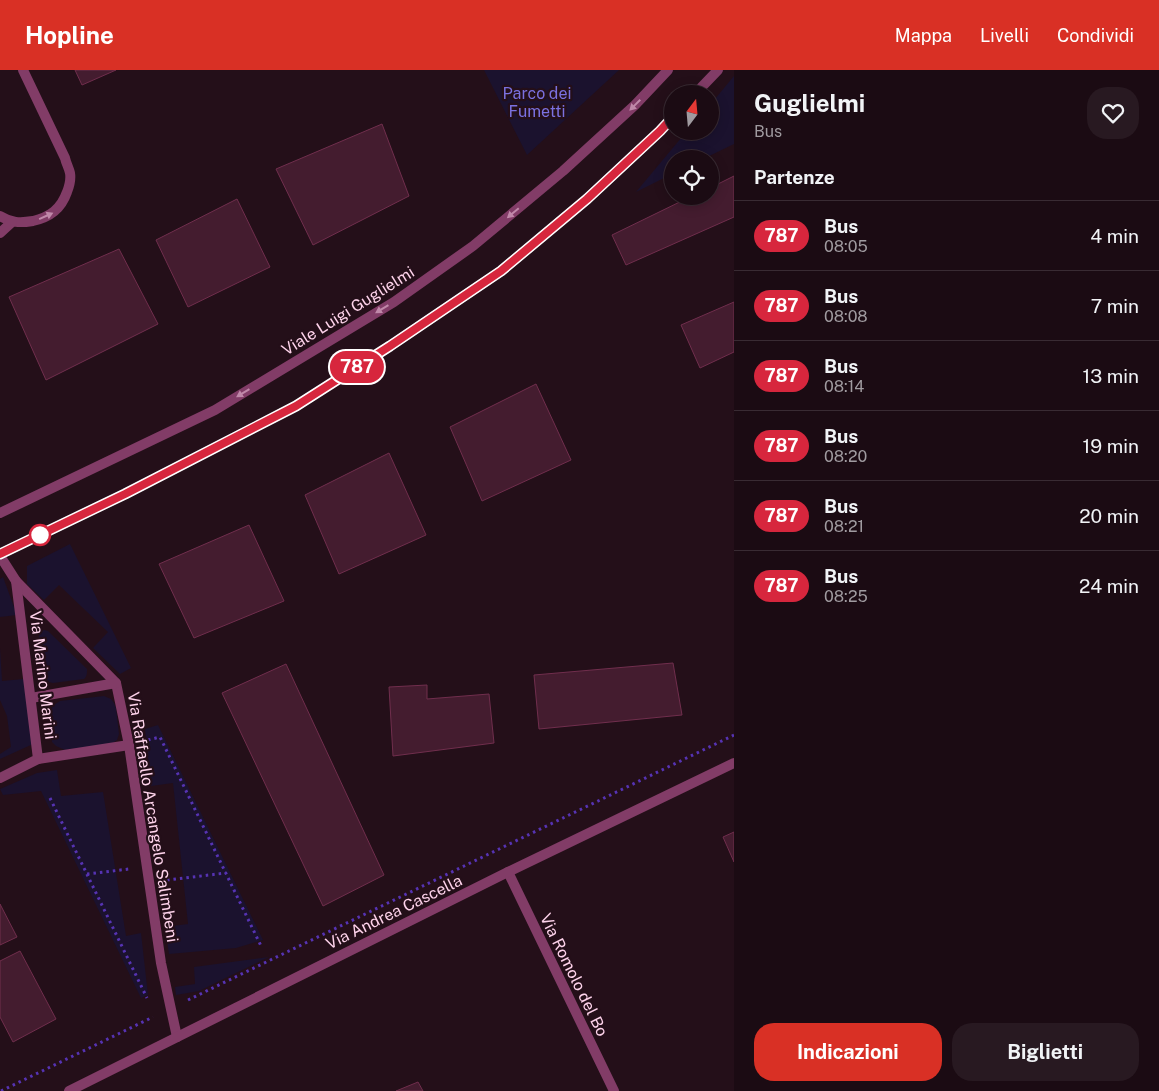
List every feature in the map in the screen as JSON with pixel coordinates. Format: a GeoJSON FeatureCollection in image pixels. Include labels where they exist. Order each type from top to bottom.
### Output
{"type":"FeatureCollection","features":[{"type":"Feature","properties":{"kind":"street"},"geometry":{"type":"LineString","coordinates":[[0,216],[12,222],[23,222],[48,216],[59,208],[69,187],[70,174],[65,158],[23,70]]}},
{"type":"Feature","properties":{"kind":"street","name":"Viale Luigi Guglielmi"},"geometry":{"type":"LineString","coordinates":[[0,513],[215,410],[394,302],[473,246],[563,171],[635,105],[668,70]]}},
{"type":"Feature","properties":{"kind":"street"},"geometry":{"type":"LineString","coordinates":[[704,85],[718,70]]}},
{"type":"Feature","properties":{"kind":"street"},"geometry":{"type":"LineString","coordinates":[[0,555],[125,494],[296,406],[390,346],[501,271],[587,199],[664,127]]}},
{"type":"Feature","properties":{"kind":"street"},"geometry":{"type":"LineString","coordinates":[[0,233],[12,222]]}},
{"type":"Feature","properties":{"kind":"street","name":"Via Raffaello Arcangelo Salimbeni"},"geometry":{"type":"LineString","coordinates":[[0,555],[16,581],[116,683],[129,745],[161,963],[177,1037]]}},
{"type":"Feature","properties":{"kind":"street","name":"Via Marino Marini"},"geometry":{"type":"LineString","coordinates":[[0,778],[38,759],[16,581]]}},
{"type":"Feature","properties":{"kind":"street"},"geometry":{"type":"LineString","coordinates":[[31,698],[116,683]]}},
{"type":"Feature","properties":{"kind":"street"},"geometry":{"type":"LineString","coordinates":[[38,759],[129,745]]}},
{"type":"Feature","properties":{"kind":"street","name":"Via Andrea Cascella"},"geometry":{"type":"LineString","coordinates":[[69,1091],[508,872],[734,763]]}},
{"type":"Feature","properties":{"kind":"street","name":"Via Romolo del Bo"},"geometry":{"type":"LineString","coordinates":[[508,872],[614,1091]]}},
{"type":"Feature","properties":{"kind":"path"},"geometry":{"type":"LineString","coordinates":[[1,1091],[734,735]]}},
{"type":"Feature","properties":{"kind":"path"},"geometry":{"type":"LineString","coordinates":[[129,745],[160,737],[262,948]]}},
{"type":"Feature","properties":{"kind":"path"},"geometry":{"type":"LineString","coordinates":[[50,798],[147,998]]}},
{"type":"Feature","properties":{"kind":"path"},"geometry":{"type":"LineString","coordinates":[[87,874],[147,866]]}},
{"type":"Feature","properties":{"kind":"path"},"geometry":{"type":"LineString","coordinates":[[149,882],[226,873]]}},
{"type":"Feature","properties":{"kind":"green space","name":"Parco dei Fumetti"},"geometry":{"type":"Polygon","coordinates":[[[484,70],[619,70],[527,155],[484,70]]]}},
{"type":"Feature","properties":{"kind":"green space"},"geometry":{"type":"Polygon","coordinates":[[[734,76],[734,144],[719,151],[671,150],[679,140],[719,140],[719,94],[734,76]]]}},
{"type":"Feature","properties":{"kind":"green space"},"geometry":{"type":"Polygon","coordinates":[[[664,159],[664,178],[636,192],[664,159]]]}},
{"type":"Feature","properties":{"kind":"green space"},"geometry":{"type":"Polygon","coordinates":[[[70,544],[131,668],[120,674],[93,648],[108,632],[59,585],[44,600],[27,584],[27,566],[70,544]]]}},
{"type":"Feature","properties":{"kind":"green space"},"geometry":{"type":"Polygon","coordinates":[[[3,577],[17,615],[0,617],[0,579],[3,577]]]}},
{"type":"Feature","properties":{"kind":"green space"},"geometry":{"type":"Polygon","coordinates":[[[44,630],[48,631],[87,669],[87,675],[84,679],[53,683],[49,682],[44,676],[39,636],[44,630]]]}},
{"type":"Feature","properties":{"kind":"green space"},"geometry":{"type":"Polygon","coordinates":[[[0,648],[2,681],[24,679],[33,744],[0,759],[0,754],[11,747],[7,716],[0,700],[0,648]]]}},
{"type":"Feature","properties":{"kind":"green space"},"geometry":{"type":"Polygon","coordinates":[[[104,696],[111,699],[116,708],[119,734],[117,740],[110,745],[65,750],[52,742],[48,717],[54,705],[60,701],[104,696]]]}},
{"type":"Feature","properties":{"kind":"green space"},"geometry":{"type":"Polygon","coordinates":[[[158,725],[263,940],[236,948],[169,954],[165,927],[188,924],[173,783],[151,786],[145,729],[158,725]]]}},
{"type":"Feature","properties":{"kind":"green space"},"geometry":{"type":"Polygon","coordinates":[[[57,770],[61,796],[103,792],[126,936],[141,933],[148,995],[141,998],[41,791],[3,795],[0,789],[37,773],[57,770]]]}},
{"type":"Feature","properties":{"kind":"green space"},"geometry":{"type":"Polygon","coordinates":[[[269,957],[199,991],[176,995],[175,987],[195,984],[194,967],[269,957]]]}},
{"type":"Feature","properties":{"kind":"building"},"geometry":{"type":"Polygon","coordinates":[[[75,70],[116,70],[82,85],[75,70]]]}},
{"type":"Feature","properties":{"kind":"building"},"geometry":{"type":"Polygon","coordinates":[[[382,124],[409,196],[313,245],[276,169],[382,124]]]}},
{"type":"Feature","properties":{"kind":"building"},"geometry":{"type":"Polygon","coordinates":[[[734,176],[734,217],[626,265],[612,235],[674,205],[719,205],[719,184],[734,176]]]}},
{"type":"Feature","properties":{"kind":"building"},"geometry":{"type":"Polygon","coordinates":[[[237,199],[270,267],[188,307],[156,240],[237,199]]]}},
{"type":"Feature","properties":{"kind":"building"},"geometry":{"type":"Polygon","coordinates":[[[119,249],[158,324],[46,380],[9,297],[119,249]]]}},
{"type":"Feature","properties":{"kind":"building"},"geometry":{"type":"Polygon","coordinates":[[[734,302],[734,352],[700,368],[681,325],[734,302]]]}},
{"type":"Feature","properties":{"kind":"building"},"geometry":{"type":"Polygon","coordinates":[[[536,384],[571,460],[482,501],[450,427],[536,384]]]}},
{"type":"Feature","properties":{"kind":"building"},"geometry":{"type":"Polygon","coordinates":[[[389,453],[426,535],[339,574],[305,495],[389,453]]]}},
{"type":"Feature","properties":{"kind":"building"},"geometry":{"type":"Polygon","coordinates":[[[249,525],[284,601],[194,638],[159,564],[249,525]]]}},
{"type":"Feature","properties":{"kind":"building"},"geometry":{"type":"Polygon","coordinates":[[[673,663],[682,715],[539,729],[534,675],[673,663]]]}},
{"type":"Feature","properties":{"kind":"building"},"geometry":{"type":"Polygon","coordinates":[[[286,664],[384,875],[323,906],[222,693],[286,664]]]}},
{"type":"Feature","properties":{"kind":"building"},"geometry":{"type":"Polygon","coordinates":[[[427,685],[427,699],[489,694],[494,743],[393,756],[389,687],[427,685]]]}},
{"type":"Feature","properties":{"kind":"building"},"geometry":{"type":"Polygon","coordinates":[[[734,832],[734,862],[723,837],[734,832]]]}},
{"type":"Feature","properties":{"kind":"building"},"geometry":{"type":"Polygon","coordinates":[[[0,904],[17,937],[0,945],[0,904]]]}},
{"type":"Feature","properties":{"kind":"building"},"geometry":{"type":"Polygon","coordinates":[[[20,951],[56,1019],[13,1042],[0,1017],[0,961],[20,951]]]}},
{"type":"Feature","properties":{"kind":"building"},"geometry":{"type":"Polygon","coordinates":[[[418,1082],[423,1091],[396,1091],[418,1082]]]}},
{"type":"Feature","properties":{"kind":"bus line","name":"787"},"geometry":{"type":"LineString","coordinates":[[0,554],[125,494],[296,406],[390,346],[501,271],[587,199],[664,127]]}}]}
